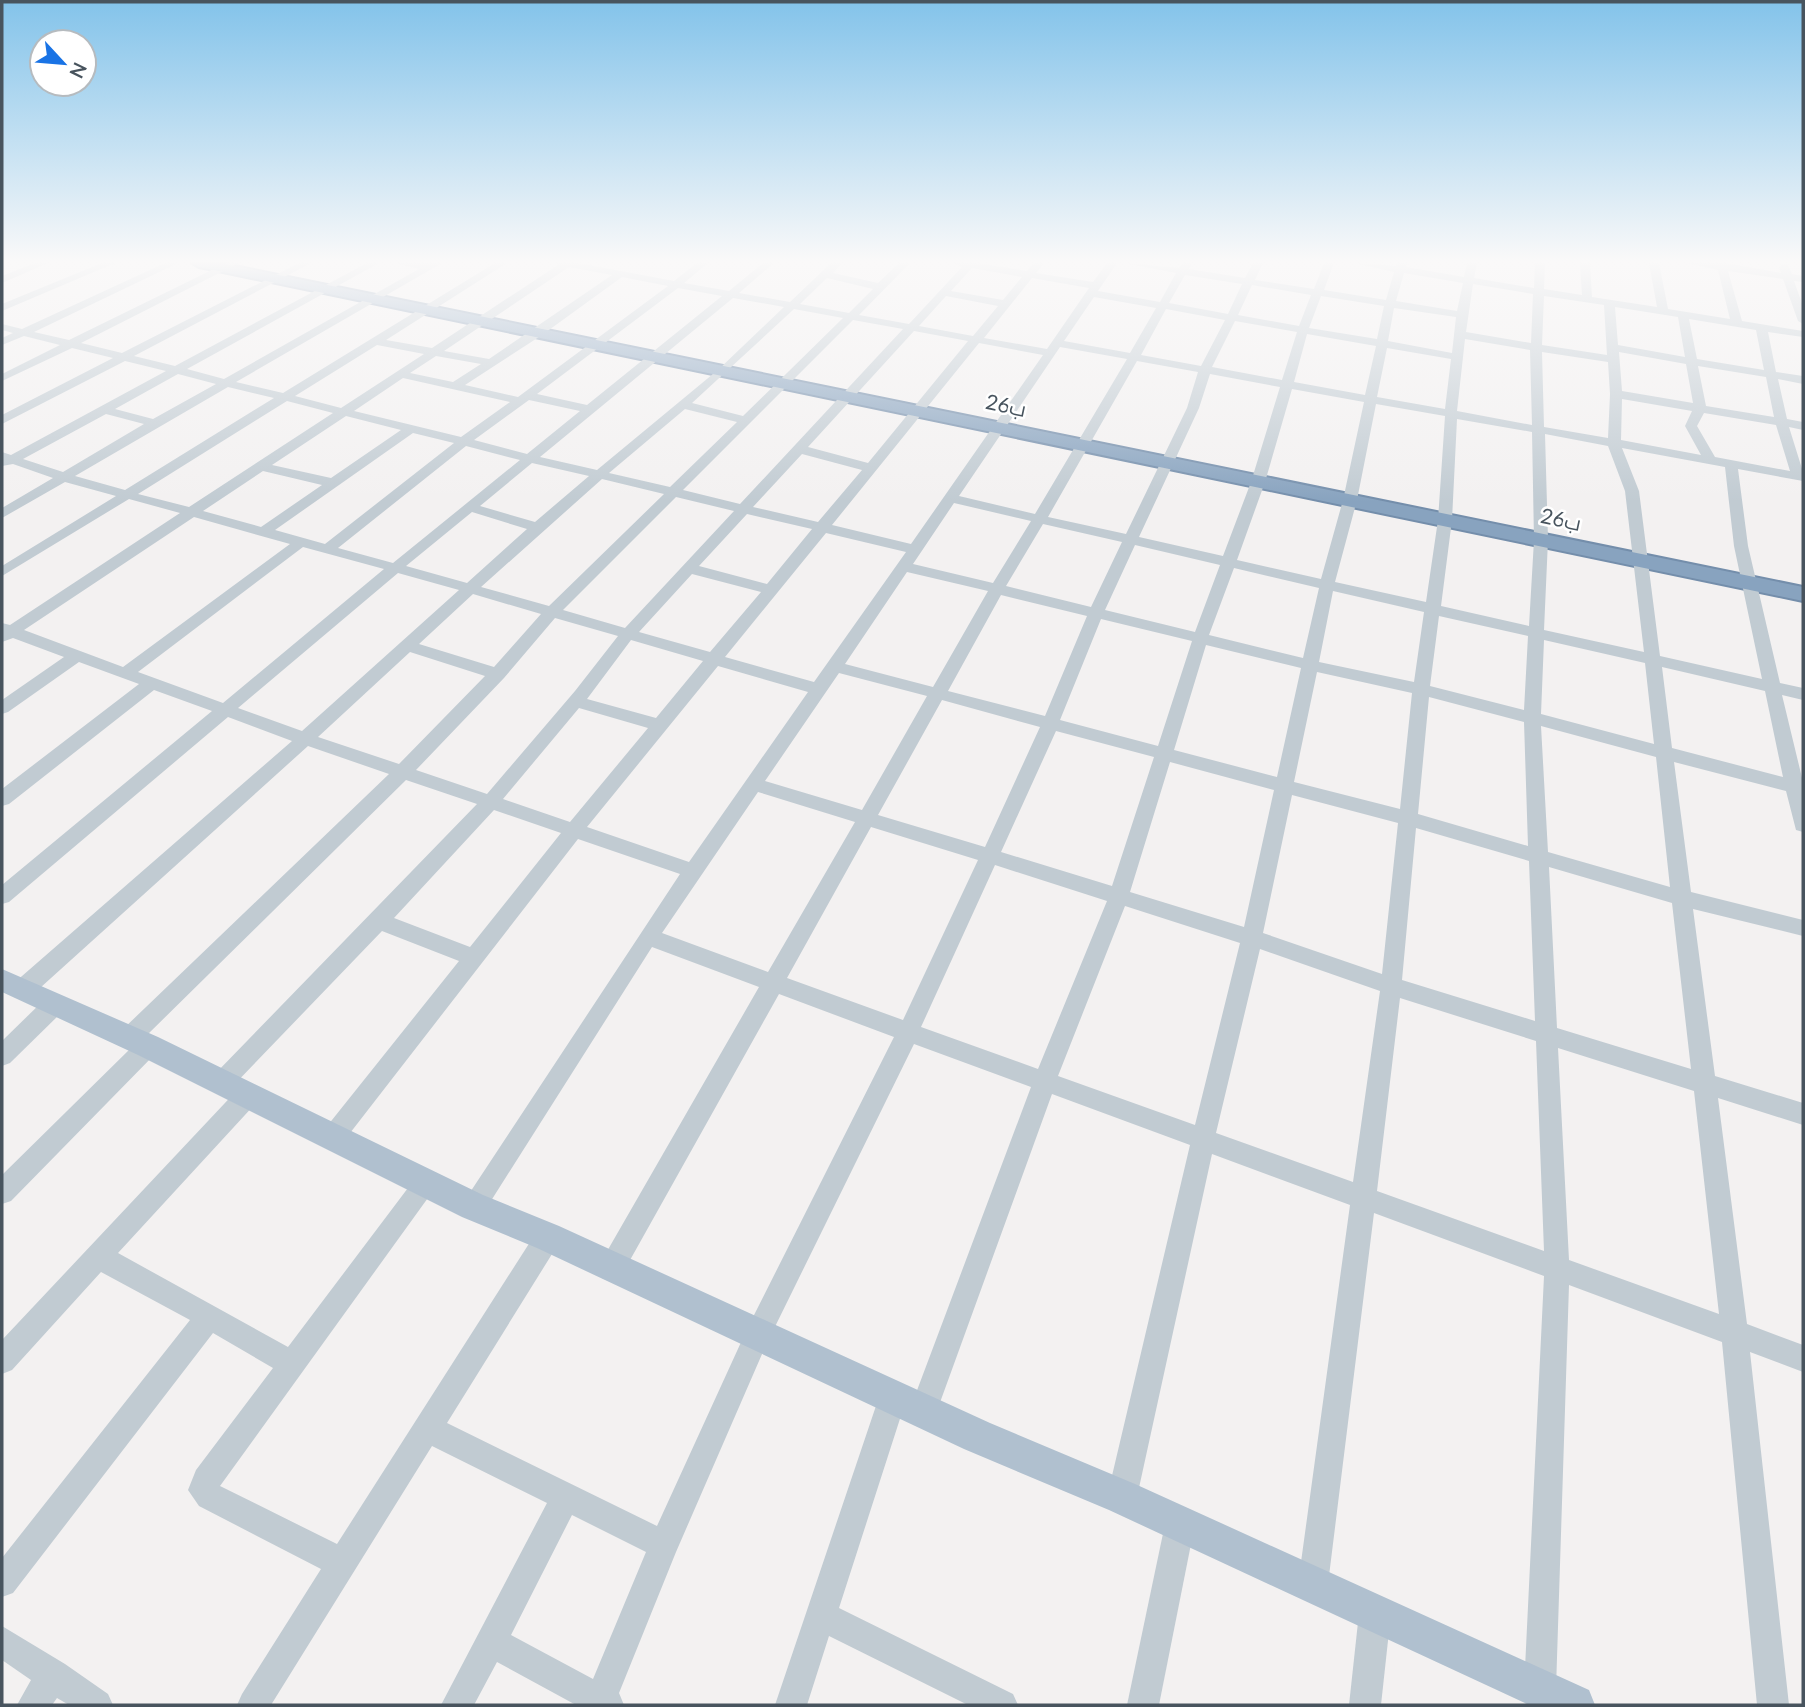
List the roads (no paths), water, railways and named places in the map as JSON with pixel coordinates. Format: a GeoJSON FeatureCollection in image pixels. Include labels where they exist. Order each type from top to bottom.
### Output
{"type":"FeatureCollection","features":[{"type":"Feature","properties":{"kind":"highway","name":"26ب"},"geometry":{"type":"LineString","coordinates":[[587,343],[1803,594]]}},
{"type":"Feature","properties":{"kind":"main road"},"geometry":{"type":"LineString","coordinates":[[12,985],[235,1088],[473,1206],[548,1237],[611,1269],[924,1409],[977,1436],[1122,1497],[1574,1705]]}},
{"type":"Feature","properties":{"kind":"street"},"geometry":{"type":"LineString","coordinates":[[66,343],[529,458],[913,549]]}},
{"type":"Feature","properties":{"kind":"street"},"geometry":{"type":"LineString","coordinates":[[2,420],[150,343]]}},
{"type":"Feature","properties":{"kind":"street"},"geometry":{"type":"LineString","coordinates":[[5,460],[226,343]]}},
{"type":"Feature","properties":{"kind":"street"},"geometry":{"type":"LineString","coordinates":[[2,514],[297,343]]}},
{"type":"Feature","properties":{"kind":"street"},"geometry":{"type":"LineString","coordinates":[[2,572],[371,343]]}},
{"type":"Feature","properties":{"kind":"street"},"geometry":{"type":"LineString","coordinates":[[383,343],[492,363]]}},
{"type":"Feature","properties":{"kind":"street"},"geometry":{"type":"LineString","coordinates":[[5,632],[448,343]]}},
{"type":"Feature","properties":{"kind":"street"},"geometry":{"type":"LineString","coordinates":[[457,385],[522,343]]}},
{"type":"Feature","properties":{"kind":"street"},"geometry":{"type":"LineString","coordinates":[[326,550],[464,442],[601,343]]}},
{"type":"Feature","properties":{"kind":"street"},"geometry":{"type":"LineString","coordinates":[[2,896],[469,507],[674,343]]}},
{"type":"Feature","properties":{"kind":"street"},"geometry":{"type":"LineString","coordinates":[[12,985],[305,738],[537,527],[685,405],[752,343]]}},
{"type":"Feature","properties":{"kind":"street"},"geometry":{"type":"LineString","coordinates":[[2,1192],[139,1042],[498,674],[550,614],[672,491],[826,343]]}},
{"type":"Feature","properties":{"kind":"street"},"geometry":{"type":"LineString","coordinates":[[2,1360],[97,1256],[235,1088],[379,921],[578,702],[627,635],[899,343]]}},
{"type":"Feature","properties":{"kind":"street"},"geometry":{"type":"LineString","coordinates":[[332,1138],[573,831],[716,660],[973,343]]}},
{"type":"Feature","properties":{"kind":"street"},"geometry":{"type":"LineString","coordinates":[[1007,343],[1133,356],[1801,477]]}},
{"type":"Feature","properties":{"kind":"street"},"geometry":{"type":"LineString","coordinates":[[473,1206],[648,937],[1057,343]]}},
{"type":"Feature","properties":{"kind":"street"},"geometry":{"type":"LineString","coordinates":[[611,1269],[937,693],[1084,445],[1141,343]]}},
{"type":"Feature","properties":{"kind":"street"},"geometry":{"type":"LineString","coordinates":[[491,1641],[604,1703],[664,1545],[757,1336],[909,1030],[990,856],[1050,724],[1095,614],[1193,408],[1205,370],[1218,343]]}},
{"type":"Feature","properties":{"kind":"street"},"geometry":{"type":"LineString","coordinates":[[924,1409],[1045,1081],[1119,897],[1201,637],[1258,482],[1299,343]]}},
{"type":"Feature","properties":{"kind":"street"},"geometry":{"type":"LineString","coordinates":[[1122,1497],[1203,1139],[1252,938],[1326,585],[1350,500],[1381,343],[1458,357]]}},
{"type":"Feature","properties":{"kind":"street"},"geometry":{"type":"LineString","coordinates":[[1313,1584],[1391,986],[1430,609],[1445,520],[1451,413],[1460,343]]}},
{"type":"Feature","properties":{"kind":"street"},"geometry":{"type":"LineString","coordinates":[[1509,343],[1690,361],[1803,380]]}},
{"type":"Feature","properties":{"kind":"street"},"geometry":{"type":"LineString","coordinates":[[1536,343],[1540,408],[1537,429],[1541,540],[1532,718],[1557,1267],[1540,1689]]}},
{"type":"Feature","properties":{"kind":"street"},"geometry":{"type":"LineString","coordinates":[[1613,343],[1616,394],[1614,445],[1632,491],[1735,1334],[1773,1705]]}},
{"type":"Feature","properties":{"kind":"street"},"geometry":{"type":"LineString","coordinates":[[1687,343],[1700,408],[1691,426],[1710,460]]}},
{"type":"Feature","properties":{"kind":"street"},"geometry":{"type":"LineString","coordinates":[[1764,343],[1781,422],[1801,477]]}},
{"type":"Feature","properties":{"kind":"street"},"geometry":{"type":"LineString","coordinates":[[2,378],[71,344]]}},
{"type":"Feature","properties":{"kind":"street"},"geometry":{"type":"LineString","coordinates":[[400,374],[589,409]]}},
{"type":"Feature","properties":{"kind":"street"},"geometry":{"type":"LineString","coordinates":[[1616,394],[1803,426]]}},
{"type":"Feature","properties":{"kind":"street"},"geometry":{"type":"LineString","coordinates":[[685,405],[746,420]]}},
{"type":"Feature","properties":{"kind":"street"},"geometry":{"type":"LineString","coordinates":[[101,409],[155,423]]}},
{"type":"Feature","properties":{"kind":"street"},"geometry":{"type":"LineString","coordinates":[[264,532],[411,429]]}},
{"type":"Feature","properties":{"kind":"street"},"geometry":{"type":"LineString","coordinates":[[799,449],[871,468]]}},
{"type":"Feature","properties":{"kind":"street"},"geometry":{"type":"LineString","coordinates":[[5,460],[469,588],[550,614],[818,689]]}},
{"type":"Feature","properties":{"kind":"street"},"geometry":{"type":"LineString","coordinates":[[1731,464],[1741,546],[1770,686],[1799,788],[1803,825]]}},
{"type":"Feature","properties":{"kind":"street"},"geometry":{"type":"LineString","coordinates":[[260,466],[333,483]]}},
{"type":"Feature","properties":{"kind":"street"},"geometry":{"type":"LineString","coordinates":[[948,498],[1803,694]]}},
{"type":"Feature","properties":{"kind":"street"},"geometry":{"type":"LineString","coordinates":[[469,507],[537,527]]}},
{"type":"Feature","properties":{"kind":"street"},"geometry":{"type":"LineString","coordinates":[[127,672],[301,542]]}},
{"type":"Feature","properties":{"kind":"street"},"geometry":{"type":"LineString","coordinates":[[902,566],[1095,614],[1201,637],[1310,666],[1421,689],[1799,788]]}},
{"type":"Feature","properties":{"kind":"street"},"geometry":{"type":"LineString","coordinates":[[688,568],[773,590]]}},
{"type":"Feature","properties":{"kind":"street"},"geometry":{"type":"LineString","coordinates":[[5,632],[78,655],[305,738],[694,871]]}},
{"type":"Feature","properties":{"kind":"street"},"geometry":{"type":"LineString","coordinates":[[408,646],[498,674]]}},
{"type":"Feature","properties":{"kind":"street"},"geometry":{"type":"LineString","coordinates":[[2,708],[78,655]]}},
{"type":"Feature","properties":{"kind":"street"},"geometry":{"type":"LineString","coordinates":[[834,666],[1409,819],[1682,898],[1803,928]]}},
{"type":"Feature","properties":{"kind":"street"},"geometry":{"type":"LineString","coordinates":[[2,799],[153,682]]}},
{"type":"Feature","properties":{"kind":"street"},"geometry":{"type":"LineString","coordinates":[[578,702],[661,726]]}},
{"type":"Feature","properties":{"kind":"street"},"geometry":{"type":"LineString","coordinates":[[753,784],[1252,938],[1391,986],[1803,1114]]}},
{"type":"Feature","properties":{"kind":"street"},"geometry":{"type":"LineString","coordinates":[[379,921],[473,957]]}},
{"type":"Feature","properties":{"kind":"street"},"geometry":{"type":"LineString","coordinates":[[648,937],[1803,1358]]}},
{"type":"Feature","properties":{"kind":"street"},"geometry":{"type":"LineString","coordinates":[[2,1056],[54,1005]]}},
{"type":"Feature","properties":{"kind":"street"},"geometry":{"type":"LineString","coordinates":[[342,1563],[209,1496],[203,1490],[206,1480],[426,1184]]}},
{"type":"Feature","properties":{"kind":"street"},"geometry":{"type":"LineString","coordinates":[[253,1705],[548,1237]]}},
{"type":"Feature","properties":{"kind":"street"},"geometry":{"type":"LineString","coordinates":[[97,1256],[210,1315],[292,1364]]}},
{"type":"Feature","properties":{"kind":"street"},"geometry":{"type":"LineString","coordinates":[[2,1581],[210,1315]]}},
{"type":"Feature","properties":{"kind":"street"},"geometry":{"type":"LineString","coordinates":[[791,1705],[893,1397]]}},
{"type":"Feature","properties":{"kind":"street"},"geometry":{"type":"LineString","coordinates":[[426,1428],[664,1545]]}},
{"type":"Feature","properties":{"kind":"street"},"geometry":{"type":"LineString","coordinates":[[457,1705],[566,1497]]}},
{"type":"Feature","properties":{"kind":"street"},"geometry":{"type":"LineString","coordinates":[[1143,1705],[1180,1524]]}},
{"type":"Feature","properties":{"kind":"street"},"geometry":{"type":"LineString","coordinates":[[1365,1705],[1374,1613]]}},
{"type":"Feature","properties":{"kind":"street"},"geometry":{"type":"LineString","coordinates":[[822,1616],[1002,1705]]}},
{"type":"Feature","properties":{"kind":"street"},"geometry":{"type":"LineString","coordinates":[[2,1642],[97,1705]]}},
{"type":"Feature","properties":{"kind":"street"},"geometry":{"type":"LineString","coordinates":[[33,1705],[54,1675]]}}]}
